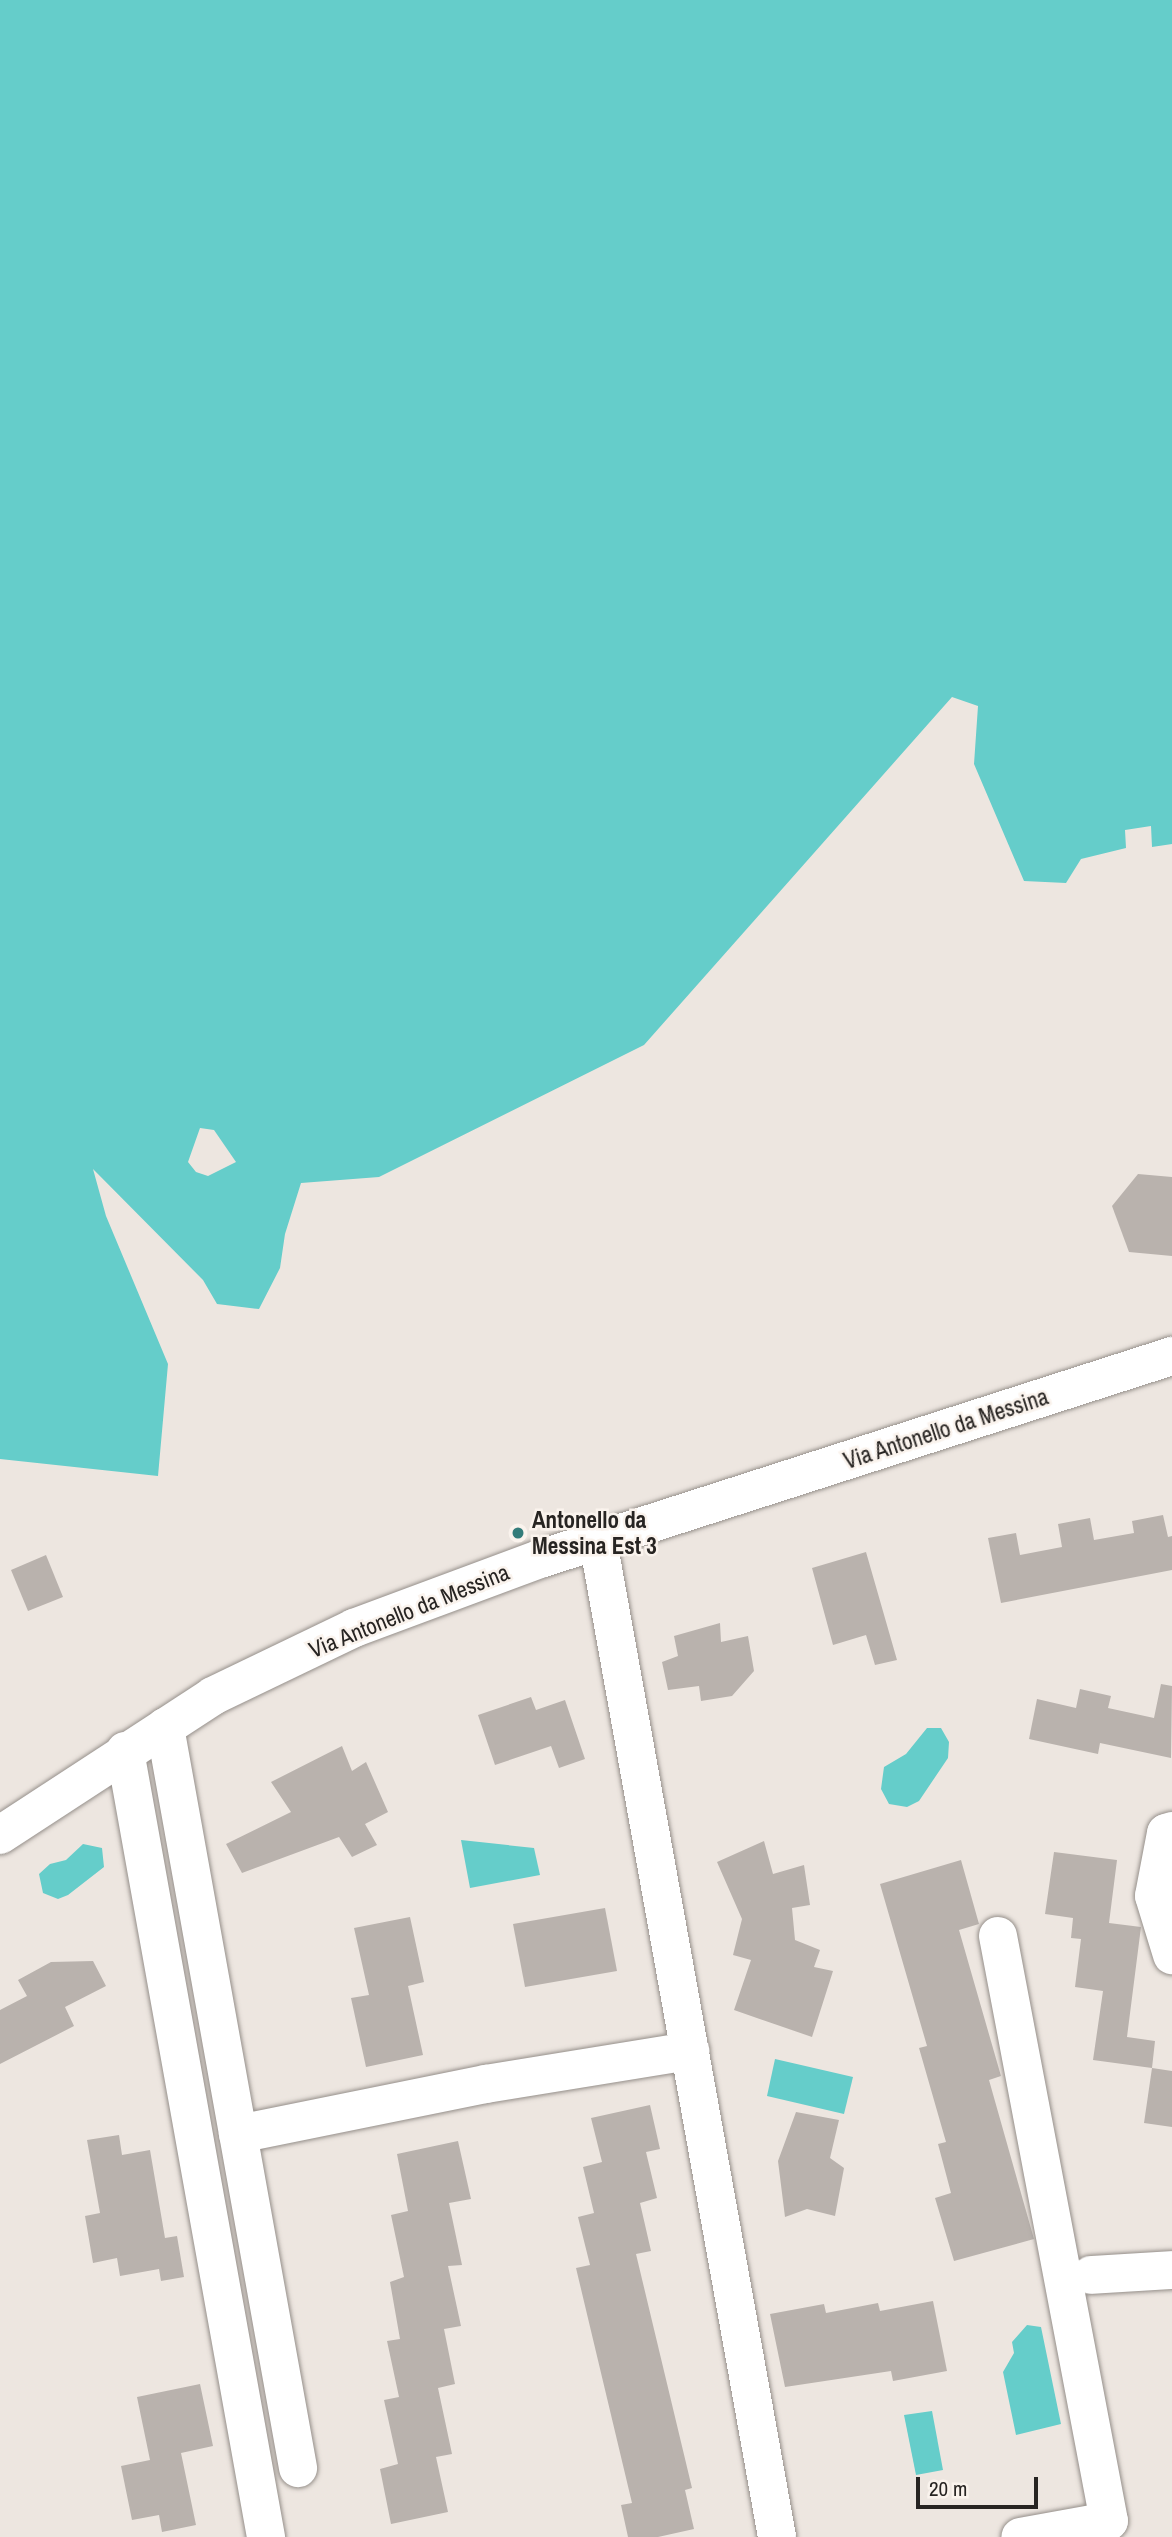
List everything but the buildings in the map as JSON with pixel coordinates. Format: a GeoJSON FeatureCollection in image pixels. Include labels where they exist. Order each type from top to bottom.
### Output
{"type":"FeatureCollection","features":[{"type":"Feature","properties":{"kind":"main road","name":"Via Antonello da Messina"},"geometry":{"type":"LineString","coordinates":[[0,1835],[213,1696],[354,1628],[598,1541],[1172,1356]]}},
{"type":"Feature","properties":{"kind":"main road"},"geometry":{"type":"LineString","coordinates":[[598,1541],[777,2537]]}},
{"type":"Feature","properties":{"kind":"main road"},"geometry":{"type":"LineString","coordinates":[[164,1727],[298,2468]]}},
{"type":"Feature","properties":{"kind":"main road"},"geometry":{"type":"LineString","coordinates":[[125,1751],[266,2537]]}},
{"type":"Feature","properties":{"kind":"main road"},"geometry":{"type":"LineString","coordinates":[[1172,1831],[1166,1833],[1154,1896],[1172,1955]]}},
{"type":"Feature","properties":{"kind":"main road"},"geometry":{"type":"LineString","coordinates":[[998,1936],[1109,2521],[1020,2537]]}},
{"type":"Feature","properties":{"kind":"main road"},"geometry":{"type":"LineString","coordinates":[[238,2134],[486,2084],[690,2050]]}},
{"type":"Feature","properties":{"kind":"main road"},"geometry":{"type":"LineString","coordinates":[[1091,2275],[1172,2270]]}},
{"type":"Feature","properties":{"kind":"water"},"geometry":{"type":"Polygon","coordinates":[[[0,0],[1172,0],[1172,844],[1152,847],[1151,826],[1125,830],[1126,848],[1081,859],[1066,883],[1024,881],[974,764],[978,706],[952,697],[644,1045],[379,1177],[301,1183],[285,1234],[280,1268],[259,1309],[217,1304],[203,1280],[93,1169],[106,1216],[168,1364],[158,1476],[0,1459],[0,0]],[[200,1128],[188,1162],[196,1172],[208,1176],[236,1162],[214,1130],[200,1128]]]}},
{"type":"Feature","properties":{"kind":"water"},"geometry":{"type":"Polygon","coordinates":[[[927,1728],[941,1728],[949,1742],[948,1758],[919,1801],[907,1807],[889,1804],[881,1789],[884,1767],[906,1754],[927,1728]]]}},
{"type":"Feature","properties":{"kind":"water"},"geometry":{"type":"Polygon","coordinates":[[[461,1840],[534,1848],[540,1875],[470,1888],[461,1840]]]}},
{"type":"Feature","properties":{"kind":"water"},"geometry":{"type":"Polygon","coordinates":[[[83,1844],[102,1848],[104,1867],[68,1895],[58,1899],[43,1893],[39,1874],[50,1864],[66,1860],[83,1844]]]}},
{"type":"Feature","properties":{"kind":"water"},"geometry":{"type":"Polygon","coordinates":[[[775,2059],[853,2077],[844,2114],[767,2096],[775,2059]]]}},
{"type":"Feature","properties":{"kind":"water"},"geometry":{"type":"Polygon","coordinates":[[[1027,2325],[1041,2327],[1061,2424],[1016,2435],[1003,2372],[1014,2353],[1012,2342],[1027,2325]]]}},
{"type":"Feature","properties":{"kind":"water"},"geometry":{"type":"Polygon","coordinates":[[[932,2411],[943,2470],[916,2475],[904,2415],[932,2411]]]}},
{"type":"Feature","properties":{"kind":"place","name":"Antonello da Messina Est 3"},"geometry":{"type":"Point","coordinates":[518,1533]}}]}
